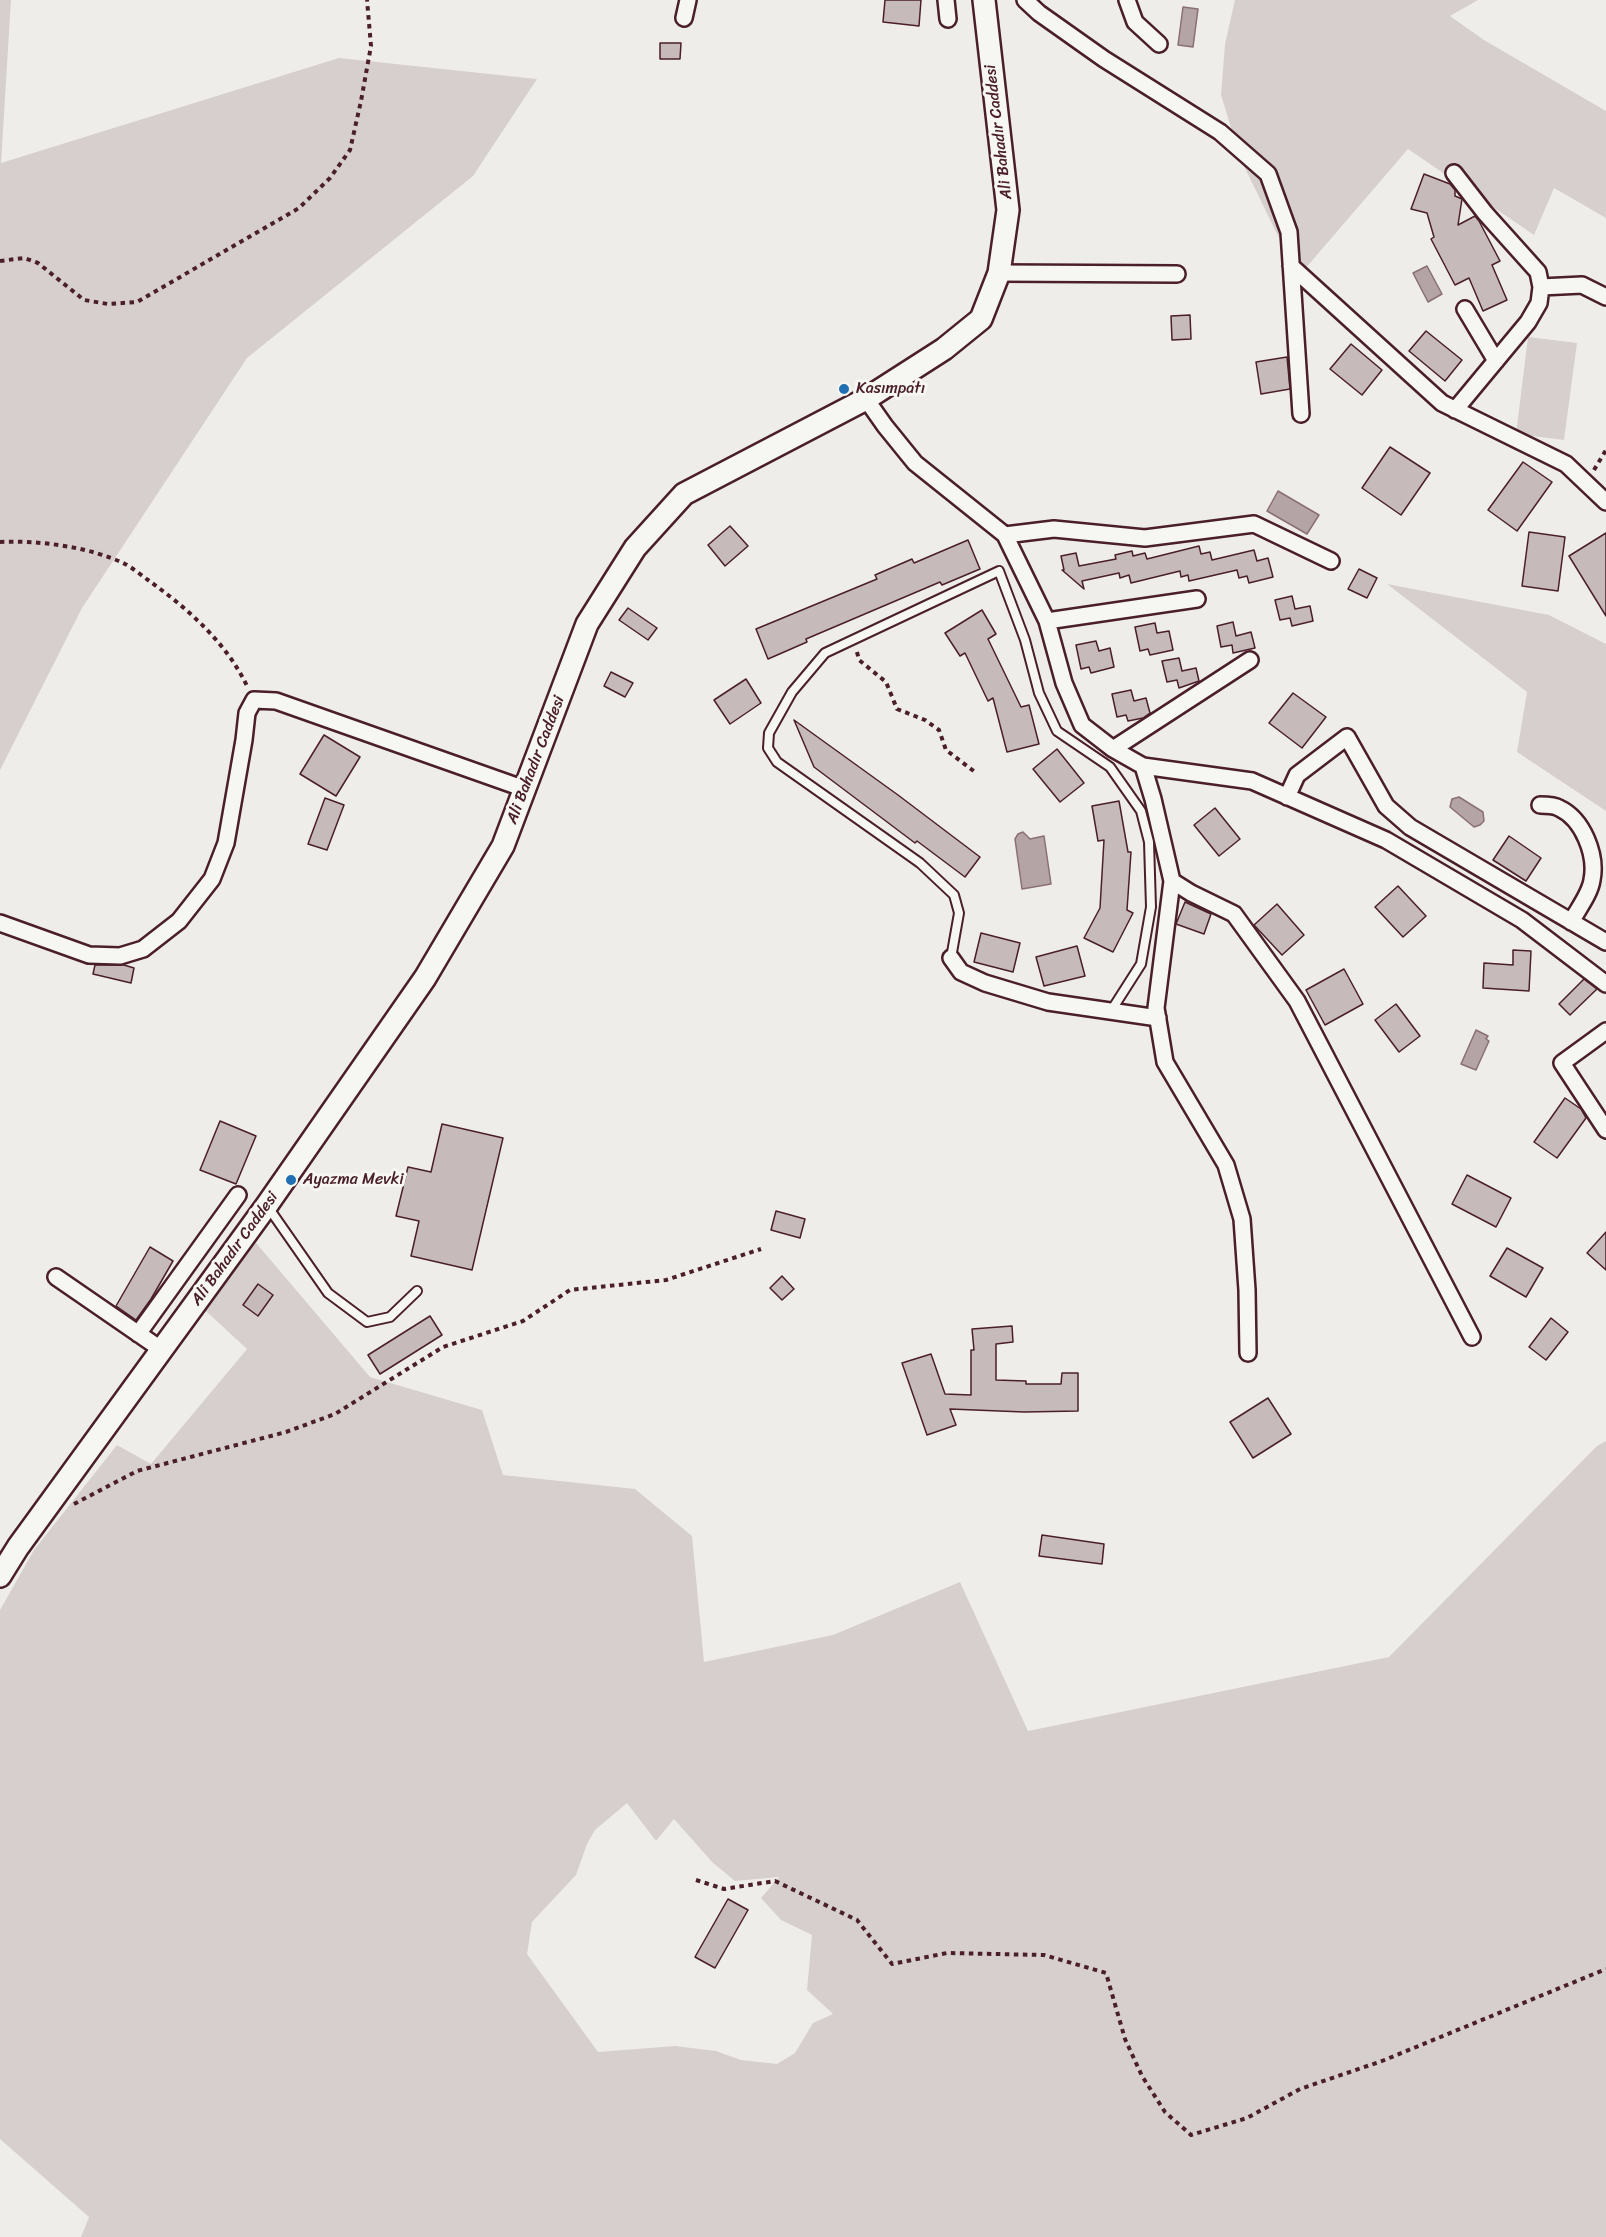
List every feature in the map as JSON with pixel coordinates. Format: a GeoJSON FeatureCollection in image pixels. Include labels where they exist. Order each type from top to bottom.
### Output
{"type":"FeatureCollection","features":[{"type":"Feature","properties":{"kind":"main road","name":"Ali Bahadır Caddesi"},"geometry":{"type":"LineString","coordinates":[[0,1576],[9,1550],[162,1350],[267,1205],[424,978],[503,846],[587,624],[635,548],[684,494],[866,399],[944,349],[981,319],[999,273],[1008,210],[984,0]]}},
{"type":"Feature","properties":{"kind":"street"},"geometry":{"type":"LineString","coordinates":[[684,18],[688,0]]}},
{"type":"Feature","properties":{"kind":"street"},"geometry":{"type":"LineString","coordinates":[[946,0],[948,19]]}},
{"type":"Feature","properties":{"kind":"street"},"geometry":{"type":"LineString","coordinates":[[1025,0],[1039,13],[1104,58],[1220,132],[1268,174],[1289,232],[1300,414]]}},
{"type":"Feature","properties":{"kind":"street"},"geometry":{"type":"LineString","coordinates":[[1127,0],[1135,22],[1159,44]]}},
{"type":"Feature","properties":{"kind":"street"},"geometry":{"type":"LineString","coordinates":[[1454,173],[1485,213],[1538,272],[1541,286],[1539,303],[1528,322],[1455,410]]}},
{"type":"Feature","properties":{"kind":"street"},"geometry":{"type":"LineString","coordinates":[[1291,266],[1442,403],[1566,464],[1606,502]]}},
{"type":"Feature","properties":{"kind":"street"},"geometry":{"type":"LineString","coordinates":[[999,273],[1177,274]]}},
{"type":"Feature","properties":{"kind":"street"},"geometry":{"type":"LineString","coordinates":[[1541,286],[1582,285],[1606,297]]}},
{"type":"Feature","properties":{"kind":"street"},"geometry":{"type":"LineString","coordinates":[[1465,309],[1496,361]]}},
{"type":"Feature","properties":{"kind":"street"},"geometry":{"type":"LineString","coordinates":[[866,399],[915,463],[1005,535],[1047,621],[1064,682],[1082,725],[1113,749],[1143,766],[1252,781],[1386,840],[1522,920],[1606,984]]}},
{"type":"Feature","properties":{"kind":"street"},"geometry":{"type":"LineString","coordinates":[[1005,535],[1054,529],[1146,538],[1254,524],[1331,561]]}},
{"type":"Feature","properties":{"kind":"street"},"geometry":{"type":"LineString","coordinates":[[1047,621],[1197,599]]}},
{"type":"Feature","properties":{"kind":"street"},"geometry":{"type":"LineString","coordinates":[[1113,749],[1250,660]]}},
{"type":"Feature","properties":{"kind":"street"},"geometry":{"type":"LineString","coordinates":[[0,923],[89,955],[120,956],[143,949],[179,921],[212,879],[226,843],[247,713],[254,700],[276,701],[525,789]]}},
{"type":"Feature","properties":{"kind":"street"},"geometry":{"type":"LineString","coordinates":[[1287,797],[1297,775],[1347,737],[1386,806],[1410,827],[1606,942]]}},
{"type":"Feature","properties":{"kind":"street"},"geometry":{"type":"LineString","coordinates":[[1143,766],[1172,881],[1156,1008],[1165,1062],[1226,1165],[1242,1219],[1247,1290],[1248,1353]]}},
{"type":"Feature","properties":{"kind":"street"},"geometry":{"type":"LineString","coordinates":[[1540,804],[1558,807],[1572,818],[1586,837],[1593,862],[1592,882],[1571,922]]}},
{"type":"Feature","properties":{"kind":"street"},"geometry":{"type":"LineString","coordinates":[[1172,881],[1234,914],[1297,1001],[1472,1337]]}},
{"type":"Feature","properties":{"kind":"street"},"geometry":{"type":"LineString","coordinates":[[951,958],[961,972],[985,983],[1048,1002],[1158,1018]]}},
{"type":"Feature","properties":{"kind":"street"},"geometry":{"type":"LineString","coordinates":[[1605,1027],[1562,1063],[1606,1130]]}},
{"type":"Feature","properties":{"kind":"street"},"geometry":{"type":"LineString","coordinates":[[138,1334],[238,1195]]}},
{"type":"Feature","properties":{"kind":"street"},"geometry":{"type":"LineString","coordinates":[[56,1277],[162,1350]]}},
{"type":"Feature","properties":{"kind":"lane"},"geometry":{"type":"LineString","coordinates":[[951,958],[959,913],[954,895],[920,863],[777,762],[768,748],[769,733],[792,692],[825,653],[999,571],[1025,640],[1039,693],[1057,731],[1110,767],[1141,812],[1149,842],[1151,907],[1141,963],[1110,1011]]}},
{"type":"Feature","properties":{"kind":"lane"},"geometry":{"type":"LineString","coordinates":[[267,1205],[328,1293],[367,1322],[390,1317],[417,1291]]}},
{"type":"Feature","properties":{"kind":"path"},"geometry":{"type":"LineString","coordinates":[[0,261],[24,258],[38,263],[84,300],[108,304],[137,302],[299,208],[330,178],[350,150],[371,46],[367,0]]}},
{"type":"Feature","properties":{"kind":"path"},"geometry":{"type":"LineString","coordinates":[[1586,483],[1606,450]]}},
{"type":"Feature","properties":{"kind":"path"},"geometry":{"type":"LineString","coordinates":[[0,542],[22,541],[87,551],[126,564],[164,592],[213,634],[242,675],[254,700]]}},
{"type":"Feature","properties":{"kind":"path"},"geometry":{"type":"LineString","coordinates":[[853,640],[859,660],[886,682],[897,709],[926,720],[939,730],[946,750],[975,772]]}},
{"type":"Feature","properties":{"kind":"path"},"geometry":{"type":"LineString","coordinates":[[68,1507],[137,1471],[286,1432],[335,1414],[443,1347],[523,1321],[570,1290],[666,1280],[760,1249]]}},
{"type":"Feature","properties":{"kind":"path"},"geometry":{"type":"LineString","coordinates":[[696,1880],[724,1889],[775,1881],[857,1920],[892,1964],[947,1953],[1044,1954],[1106,1973],[1125,2039],[1142,2076],[1165,2112],[1191,2135],[1247,2118],[1300,2089],[1382,2061],[1606,1969]]}},
{"type":"Feature","properties":{"kind":"shaded area"},"geometry":{"type":"Polygon","coordinates":[[[0,0],[11,0],[1,163],[339,58],[537,79],[473,176],[247,358],[82,608],[0,770],[0,0]]]}},
{"type":"Feature","properties":{"kind":"shaded area"},"geometry":{"type":"Polygon","coordinates":[[[1235,0],[1478,0],[1450,16],[1484,40],[1606,111],[1606,218],[1554,188],[1534,235],[1408,149],[1298,277],[1241,160],[1221,95],[1225,44],[1235,0]]]}},
{"type":"Feature","properties":{"kind":"shaded area"},"geometry":{"type":"Polygon","coordinates":[[[1183,7],[1198,9],[1193,47],[1178,45],[1183,7]]]}},
{"type":"Feature","properties":{"kind":"shaded area"},"geometry":{"type":"Polygon","coordinates":[[[1427,266],[1442,294],[1428,302],[1413,273],[1427,266]]]}},
{"type":"Feature","properties":{"kind":"shaded area"},"geometry":{"type":"Polygon","coordinates":[[[1528,337],[1577,343],[1564,440],[1516,434],[1528,337]]]}},
{"type":"Feature","properties":{"kind":"shaded area"},"geometry":{"type":"Polygon","coordinates":[[[1278,491],[1319,515],[1307,534],[1267,511],[1278,491]]]}},
{"type":"Feature","properties":{"kind":"shaded area"},"geometry":{"type":"Polygon","coordinates":[[[1387,584],[1549,615],[1606,644],[1606,811],[1517,752],[1527,692],[1387,584]]]}},
{"type":"Feature","properties":{"kind":"shaded area"},"geometry":{"type":"Polygon","coordinates":[[[1459,797],[1483,812],[1484,821],[1480,825],[1474,827],[1450,807],[1452,799],[1459,797]]]}},
{"type":"Feature","properties":{"kind":"shaded area"},"geometry":{"type":"Polygon","coordinates":[[[1023,832],[1030,839],[1044,836],[1051,884],[1022,889],[1015,839],[1023,832]]]}},
{"type":"Feature","properties":{"kind":"shaded area"},"geometry":{"type":"Polygon","coordinates":[[[1476,1030],[1488,1036],[1486,1039],[1489,1041],[1476,1070],[1461,1064],[1476,1030]]]}},
{"type":"Feature","properties":{"kind":"shaded area"},"geometry":{"type":"Polygon","coordinates":[[[251,1237],[370,1377],[482,1410],[503,1475],[635,1489],[692,1536],[704,1662],[833,1635],[960,1582],[1028,1731],[1389,1657],[1597,1446],[1606,1441],[1606,2237],[81,2237],[89,2217],[0,2139],[0,1610],[34,1550],[117,1445],[151,1464],[247,1349],[196,1302],[251,1237]],[[627,1803],[595,1830],[587,1844],[576,1875],[532,1922],[527,1954],[598,2052],[675,2046],[716,2051],[741,2060],[777,2064],[795,2053],[813,2023],[833,2014],[807,1990],[812,1935],[781,1920],[761,1898],[779,1877],[735,1881],[712,1862],[674,1819],[656,1841],[627,1803]]]}},
{"type":"Feature","properties":{"kind":"building"},"geometry":{"type":"Polygon","coordinates":[[[885,0],[921,0],[919,26],[883,22],[885,0]]]}},
{"type":"Feature","properties":{"kind":"building"},"geometry":{"type":"Polygon","coordinates":[[[660,43],[681,43],[680,59],[660,59],[660,43]]]}},
{"type":"Feature","properties":{"kind":"building"},"geometry":{"type":"Polygon","coordinates":[[[1424,174],[1450,184],[1455,190],[1455,196],[1462,199],[1458,225],[1475,216],[1479,221],[1500,261],[1492,265],[1507,300],[1483,311],[1469,278],[1455,285],[1431,239],[1434,237],[1427,213],[1411,209],[1424,174]]]}},
{"type":"Feature","properties":{"kind":"building"},"geometry":{"type":"Polygon","coordinates":[[[1190,315],[1191,339],[1172,340],[1171,316],[1190,315]]]}},
{"type":"Feature","properties":{"kind":"building"},"geometry":{"type":"Polygon","coordinates":[[[1426,331],[1462,360],[1445,381],[1409,351],[1426,331]]]}},
{"type":"Feature","properties":{"kind":"building"},"geometry":{"type":"Polygon","coordinates":[[[1351,344],[1382,370],[1362,395],[1330,369],[1351,344]]]}},
{"type":"Feature","properties":{"kind":"building"},"geometry":{"type":"Polygon","coordinates":[[[1287,357],[1290,389],[1261,394],[1256,362],[1287,357]]]}},
{"type":"Feature","properties":{"kind":"building"},"geometry":{"type":"Polygon","coordinates":[[[1390,447],[1430,473],[1401,515],[1362,488],[1390,447]]]}},
{"type":"Feature","properties":{"kind":"building"},"geometry":{"type":"Polygon","coordinates":[[[1523,462],[1552,482],[1517,531],[1488,510],[1523,462]]]}},
{"type":"Feature","properties":{"kind":"building"},"geometry":{"type":"Polygon","coordinates":[[[730,526],[748,546],[725,566],[708,545],[730,526]]]}},
{"type":"Feature","properties":{"kind":"building"},"geometry":{"type":"Polygon","coordinates":[[[1529,532],[1565,537],[1558,591],[1522,586],[1529,532]]]}},
{"type":"Feature","properties":{"kind":"building"},"geometry":{"type":"Polygon","coordinates":[[[1606,533],[1606,616],[1569,556],[1606,533]]]}},
{"type":"Feature","properties":{"kind":"building"},"geometry":{"type":"Polygon","coordinates":[[[968,540],[980,569],[942,585],[940,582],[806,639],[807,642],[768,659],[756,629],[877,579],[875,575],[912,559],[914,563],[968,540]]]}},
{"type":"Feature","properties":{"kind":"building"},"geometry":{"type":"Polygon","coordinates":[[[1199,546],[1201,554],[1210,552],[1212,560],[1254,550],[1257,561],[1268,558],[1273,577],[1249,583],[1247,576],[1239,578],[1237,570],[1189,581],[1188,575],[1181,577],[1180,571],[1131,583],[1129,575],[1120,578],[1119,573],[1082,581],[1084,589],[1062,570],[1064,570],[1061,556],[1076,553],[1079,566],[1116,559],[1115,555],[1132,551],[1133,556],[1145,553],[1147,559],[1199,546]]]}},
{"type":"Feature","properties":{"kind":"building"},"geometry":{"type":"Polygon","coordinates":[[[1359,569],[1377,578],[1367,598],[1348,589],[1359,569]]]}},
{"type":"Feature","properties":{"kind":"building"},"geometry":{"type":"Polygon","coordinates":[[[1292,596],[1295,609],[1310,606],[1313,621],[1292,626],[1290,618],[1280,620],[1275,600],[1292,596]]]}},
{"type":"Feature","properties":{"kind":"building"},"geometry":{"type":"Polygon","coordinates":[[[628,608],[657,628],[648,640],[619,620],[628,608]]]}},
{"type":"Feature","properties":{"kind":"building"},"geometry":{"type":"Polygon","coordinates":[[[982,610],[996,634],[988,639],[1021,707],[1029,705],[1039,744],[1007,752],[993,698],[988,701],[965,653],[960,656],[945,633],[982,610]]]}},
{"type":"Feature","properties":{"kind":"building"},"geometry":{"type":"Polygon","coordinates":[[[1233,622],[1236,636],[1251,632],[1255,648],[1233,653],[1232,645],[1221,647],[1217,626],[1233,622]]]}},
{"type":"Feature","properties":{"kind":"building"},"geometry":{"type":"Polygon","coordinates":[[[1155,623],[1157,633],[1169,631],[1173,650],[1150,655],[1148,649],[1140,651],[1135,627],[1155,623]]]}},
{"type":"Feature","properties":{"kind":"building"},"geometry":{"type":"Polygon","coordinates":[[[1096,641],[1099,651],[1110,648],[1114,667],[1091,673],[1089,667],[1081,669],[1076,645],[1096,641]]]}},
{"type":"Feature","properties":{"kind":"building"},"geometry":{"type":"Polygon","coordinates":[[[1179,658],[1182,671],[1196,668],[1199,681],[1179,688],[1177,680],[1167,682],[1162,661],[1179,658]]]}},
{"type":"Feature","properties":{"kind":"building"},"geometry":{"type":"Polygon","coordinates":[[[611,672],[633,683],[625,697],[604,686],[611,672]]]}},
{"type":"Feature","properties":{"kind":"building"},"geometry":{"type":"Polygon","coordinates":[[[746,679],[761,703],[730,724],[714,700],[746,679]]]}},
{"type":"Feature","properties":{"kind":"building"},"geometry":{"type":"Polygon","coordinates":[[[1131,690],[1134,701],[1146,698],[1150,713],[1143,718],[1128,721],[1126,715],[1117,717],[1112,694],[1131,690]]]}},
{"type":"Feature","properties":{"kind":"building"},"geometry":{"type":"Polygon","coordinates":[[[1293,693],[1326,717],[1302,748],[1269,723],[1293,693]]]}},
{"type":"Feature","properties":{"kind":"building"},"geometry":{"type":"Polygon","coordinates":[[[794,720],[980,857],[965,877],[917,841],[915,843],[814,767],[794,720]]]}},
{"type":"Feature","properties":{"kind":"building"},"geometry":{"type":"Polygon","coordinates":[[[324,735],[360,757],[336,796],[300,774],[324,735]]]}},
{"type":"Feature","properties":{"kind":"building"},"geometry":{"type":"Polygon","coordinates":[[[1057,749],[1084,783],[1060,802],[1033,769],[1057,749]]]}},
{"type":"Feature","properties":{"kind":"building"},"geometry":{"type":"Polygon","coordinates":[[[325,798],[344,805],[327,850],[308,844],[325,798]]]}},
{"type":"Feature","properties":{"kind":"building"},"geometry":{"type":"Polygon","coordinates":[[[1119,801],[1128,852],[1131,852],[1127,910],[1133,913],[1113,952],[1084,938],[1100,908],[1104,840],[1098,841],[1092,806],[1119,801]]]}},
{"type":"Feature","properties":{"kind":"building"},"geometry":{"type":"Polygon","coordinates":[[[1215,808],[1240,839],[1219,856],[1194,825],[1215,808]]]}},
{"type":"Feature","properties":{"kind":"building"},"geometry":{"type":"Polygon","coordinates":[[[1509,836],[1541,858],[1526,881],[1493,860],[1509,836]]]}},
{"type":"Feature","properties":{"kind":"building"},"geometry":{"type":"Polygon","coordinates":[[[1398,886],[1426,916],[1403,937],[1375,907],[1398,886]]]}},
{"type":"Feature","properties":{"kind":"building"},"geometry":{"type":"Polygon","coordinates":[[[1185,902],[1211,914],[1204,934],[1176,924],[1185,902]]]}},
{"type":"Feature","properties":{"kind":"building"},"geometry":{"type":"Polygon","coordinates":[[[1277,904],[1304,935],[1282,955],[1254,925],[1277,904]]]}},
{"type":"Feature","properties":{"kind":"building"},"geometry":{"type":"Polygon","coordinates":[[[981,933],[1020,943],[1013,972],[974,962],[981,933]]]}},
{"type":"Feature","properties":{"kind":"building"},"geometry":{"type":"Polygon","coordinates":[[[1077,946],[1085,976],[1044,986],[1036,957],[1077,946]]]}},
{"type":"Feature","properties":{"kind":"building"},"geometry":{"type":"Polygon","coordinates":[[[1513,950],[1531,951],[1529,991],[1483,988],[1484,963],[1513,965],[1513,950]]]}},
{"type":"Feature","properties":{"kind":"building"},"geometry":{"type":"Polygon","coordinates":[[[95,965],[124,965],[134,968],[131,983],[93,974],[95,965]]]}},
{"type":"Feature","properties":{"kind":"building"},"geometry":{"type":"Polygon","coordinates":[[[1344,969],[1363,1004],[1325,1025],[1306,990],[1344,969]]]}},
{"type":"Feature","properties":{"kind":"building"},"geometry":{"type":"Polygon","coordinates":[[[1584,979],[1597,989],[1570,1015],[1559,1004],[1584,979]]]}},
{"type":"Feature","properties":{"kind":"building"},"geometry":{"type":"Polygon","coordinates":[[[1396,1004],[1420,1036],[1399,1052],[1375,1020],[1396,1004]]]}},
{"type":"Feature","properties":{"kind":"building"},"geometry":{"type":"Polygon","coordinates":[[[1565,1098],[1581,1109],[1586,1118],[1557,1158],[1534,1142],[1565,1098]]]}},
{"type":"Feature","properties":{"kind":"building"},"geometry":{"type":"Polygon","coordinates":[[[220,1121],[256,1136],[236,1184],[200,1170],[220,1121]]]}},
{"type":"Feature","properties":{"kind":"building"},"geometry":{"type":"Polygon","coordinates":[[[442,1124],[503,1138],[472,1270],[411,1256],[419,1221],[396,1216],[408,1167],[431,1172],[442,1124]]]}},
{"type":"Feature","properties":{"kind":"building"},"geometry":{"type":"Polygon","coordinates":[[[1467,1175],[1511,1198],[1496,1227],[1452,1204],[1467,1175]]]}},
{"type":"Feature","properties":{"kind":"building"},"geometry":{"type":"Polygon","coordinates":[[[776,1211],[805,1219],[800,1238],[771,1230],[776,1211]]]}},
{"type":"Feature","properties":{"kind":"building"},"geometry":{"type":"Polygon","coordinates":[[[1606,1232],[1606,1270],[1587,1253],[1606,1232]]]}},
{"type":"Feature","properties":{"kind":"building"},"geometry":{"type":"Polygon","coordinates":[[[150,1247],[173,1261],[136,1320],[116,1306],[150,1247]]]}},
{"type":"Feature","properties":{"kind":"building"},"geometry":{"type":"Polygon","coordinates":[[[1507,1248],[1543,1268],[1526,1297],[1490,1276],[1507,1248]]]}},
{"type":"Feature","properties":{"kind":"building"},"geometry":{"type":"Polygon","coordinates":[[[782,1276],[794,1289],[782,1300],[770,1288],[782,1276]]]}},
{"type":"Feature","properties":{"kind":"building"},"geometry":{"type":"Polygon","coordinates":[[[258,1284],[273,1295],[258,1316],[243,1305],[258,1284]]]}},
{"type":"Feature","properties":{"kind":"building"},"geometry":{"type":"Polygon","coordinates":[[[430,1316],[442,1335],[380,1374],[368,1355],[430,1316]]]}},
{"type":"Feature","properties":{"kind":"building"},"geometry":{"type":"Polygon","coordinates":[[[1551,1318],[1568,1332],[1546,1360],[1529,1347],[1551,1318]]]}},
{"type":"Feature","properties":{"kind":"building"},"geometry":{"type":"Polygon","coordinates":[[[1012,1326],[1013,1342],[996,1344],[996,1380],[1026,1381],[1026,1384],[1061,1384],[1062,1373],[1078,1373],[1078,1411],[1024,1412],[950,1409],[956,1425],[927,1435],[902,1363],[931,1354],[945,1394],[971,1395],[971,1350],[974,1350],[972,1329],[1012,1326]]]}},
{"type":"Feature","properties":{"kind":"building"},"geometry":{"type":"Polygon","coordinates":[[[1268,1398],[1291,1434],[1253,1458],[1230,1422],[1268,1398]]]}},
{"type":"Feature","properties":{"kind":"building"},"geometry":{"type":"Polygon","coordinates":[[[1042,1535],[1104,1544],[1102,1564],[1039,1556],[1042,1535]]]}},
{"type":"Feature","properties":{"kind":"building"},"geometry":{"type":"Polygon","coordinates":[[[728,1899],[748,1910],[715,1968],[695,1957],[728,1899]]]}},
{"type":"Feature","properties":{"kind":"place","name":"Kasımpatı"},"geometry":{"type":"Point","coordinates":[844,389]}},
{"type":"Feature","properties":{"kind":"place","name":"Ayazma Mevki"},"geometry":{"type":"Point","coordinates":[291,1180]}}]}
